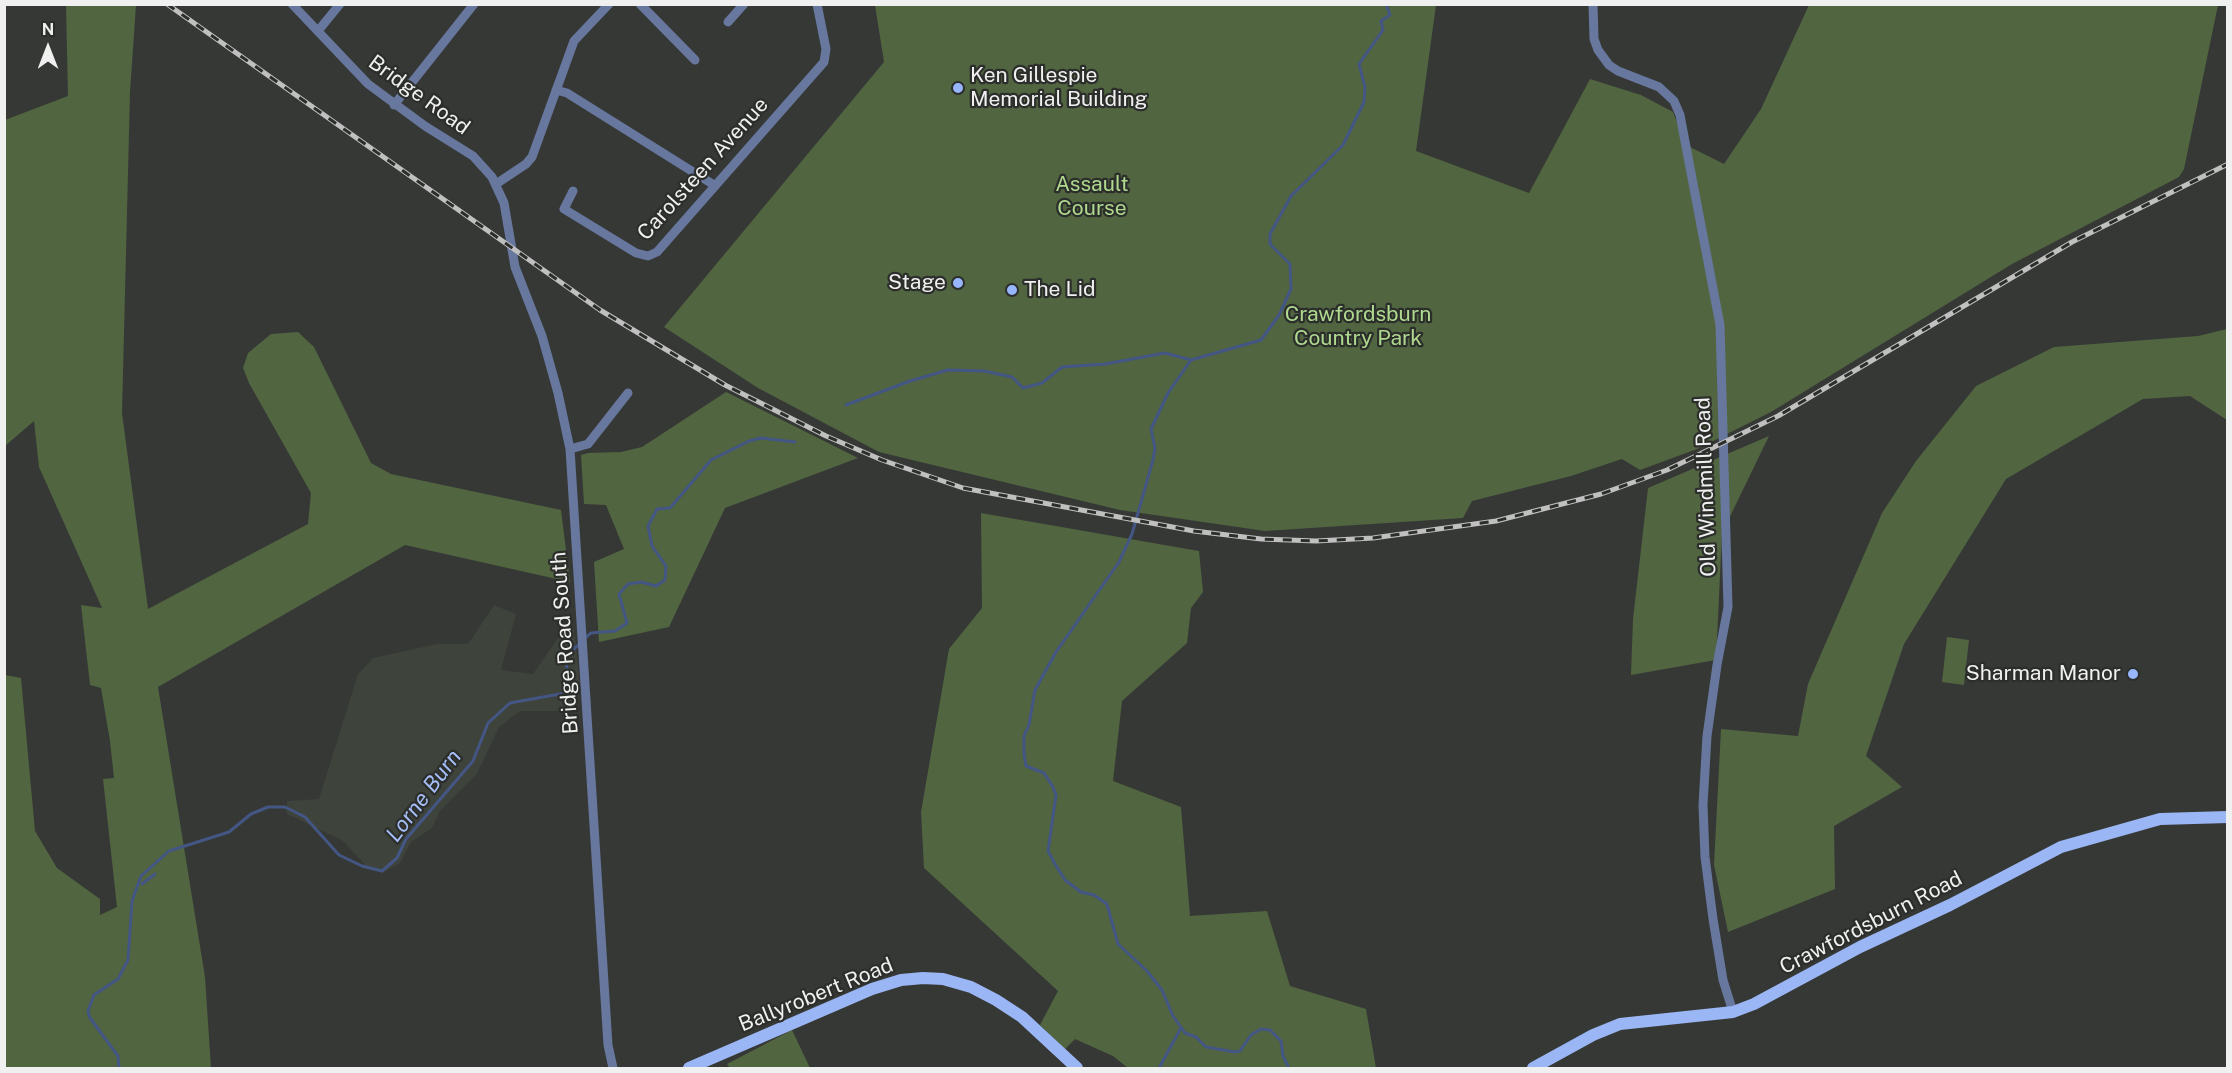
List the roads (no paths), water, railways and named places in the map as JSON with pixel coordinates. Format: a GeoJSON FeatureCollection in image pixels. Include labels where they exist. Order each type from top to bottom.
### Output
{"type":"FeatureCollection","features":[{"type":"Feature","properties":{"kind":"main road","name":"Crawfordsburn Road"},"geometry":{"type":"LineString","coordinates":[[1533,1068],[1593,1035],[1620,1024],[1733,1012],[1776,993],[1860,947],[1950,905],[2061,847],[2160,819],[2228,817]]}},
{"type":"Feature","properties":{"kind":"main road","name":"Ballyrobert Road"},"geometry":{"type":"LineString","coordinates":[[689,1068],[872,989],[901,980],[923,978],[943,979],[971,987],[996,999],[1043,1035],[1077,1068]]}},
{"type":"Feature","properties":{"kind":"street","name":"Bridge Road"},"geometry":{"type":"LineString","coordinates":[[292,4],[360,76],[394,105],[473,156],[496,184],[507,224]]}},
{"type":"Feature","properties":{"kind":"street"},"geometry":{"type":"LineString","coordinates":[[318,31],[340,4]]}},
{"type":"Feature","properties":{"kind":"street"},"geometry":{"type":"LineString","coordinates":[[394,105],[474,4]]}},
{"type":"Feature","properties":{"kind":"street"},"geometry":{"type":"LineString","coordinates":[[496,184],[526,164],[532,157],[574,40],[609,4]]}},
{"type":"Feature","properties":{"kind":"street"},"geometry":{"type":"LineString","coordinates":[[640,4],[695,60]]}},
{"type":"Feature","properties":{"kind":"street"},"geometry":{"type":"LineString","coordinates":[[728,22],[744,4]]}},
{"type":"Feature","properties":{"kind":"street","name":"Carolsteen Avenue"},"geometry":{"type":"LineString","coordinates":[[573,191],[564,209],[636,253],[648,256],[660,249],[714,184],[824,62],[826,49],[817,4]]}},
{"type":"Feature","properties":{"kind":"street","name":"Old Windmill Road"},"geometry":{"type":"LineString","coordinates":[[1592,5],[1594,39],[1598,50],[1609,64],[1618,71],[1659,87],[1674,101],[1680,115],[1720,325],[1728,607],[1707,736],[1704,805],[1705,857],[1713,919],[1723,980],[1733,1012]]}},
{"type":"Feature","properties":{"kind":"street"},"geometry":{"type":"LineString","coordinates":[[556,90],[567,93],[714,184]]}},
{"type":"Feature","properties":{"kind":"street","name":"Bridge Road South"},"geometry":{"type":"LineString","coordinates":[[507,224],[515,267],[542,336],[558,393],[570,449],[608,1045],[613,1068]]}},
{"type":"Feature","properties":{"kind":"street"},"geometry":{"type":"LineString","coordinates":[[570,449],[588,444],[628,393]]}},
{"type":"Feature","properties":{"kind":"waterway","name":"Lorne Burn"},"geometry":{"type":"LineString","coordinates":[[846,405],[910,381],[948,370],[984,371],[1012,377],[1023,388],[1042,383],[1062,367],[1105,364],[1165,353],[1191,360],[1261,340],[1279,315],[1291,289],[1290,264],[1270,244],[1270,234],[1291,196],[1343,145],[1364,102],[1365,87],[1359,64],[1383,30],[1381,21],[1390,15],[1386,4]]}},
{"type":"Feature","properties":{"kind":"waterway"},"geometry":{"type":"LineString","coordinates":[[1191,360],[1168,393],[1151,429],[1155,448],[1153,460],[1132,534],[1119,562],[1056,652],[1035,690],[1029,725],[1024,736],[1024,754],[1026,766],[1044,773],[1056,795],[1048,851],[1055,864],[1065,880],[1081,892],[1094,895],[1107,904],[1118,944],[1147,971],[1162,990],[1173,1016],[1185,1033],[1196,1037],[1206,1047],[1235,1052],[1240,1051],[1251,1035],[1261,1029],[1270,1030],[1281,1041],[1283,1056],[1289,1068]]}},
{"type":"Feature","properties":{"kind":"waterway","name":"Lorne Burn"},"geometry":{"type":"LineString","coordinates":[[585,638],[591,633],[615,631],[627,623],[619,594],[628,584],[641,582],[656,586],[665,580],[666,566],[652,546],[648,526],[657,509],[670,508],[711,460],[749,441],[761,438],[795,442]]}},
{"type":"Feature","properties":{"kind":"waterway","name":"Lorne Burn"},"geometry":{"type":"LineString","coordinates":[[119,1068],[118,1056],[90,1018],[88,1011],[94,995],[118,979],[128,960],[132,901],[141,876],[169,851],[229,832],[251,814],[268,807],[285,807],[305,817],[339,855],[362,866],[382,871],[397,858],[406,839],[473,761],[488,723],[510,703],[571,692],[565,656],[581,643]]}},
{"type":"Feature","properties":{"kind":"waterway"},"geometry":{"type":"LineString","coordinates":[[142,884],[155,874]]}},
{"type":"Feature","properties":{"kind":"waterway"},"geometry":{"type":"LineString","coordinates":[[1159,1068],[1181,1028]]}},
{"type":"Feature","properties":{"kind":"railway"},"geometry":{"type":"LineString","coordinates":[[167,4],[600,310],[725,385],[826,436],[882,460],[963,488],[1194,531],[1261,539],[1316,541],[1373,538],[1496,521],[1601,494],[1667,470],[1778,416],[2072,242],[2228,164]]}},
{"type":"Feature","properties":{"kind":"place","name":"Ken Gillespie Memorial Building"},"geometry":{"type":"Point","coordinates":[958,88]}},
{"type":"Feature","properties":{"kind":"place","name":"Stage"},"geometry":{"type":"Point","coordinates":[958,283]}},
{"type":"Feature","properties":{"kind":"place","name":"The Lid"},"geometry":{"type":"Point","coordinates":[1012,290]}},
{"type":"Feature","properties":{"kind":"place","name":"Sharman Manor"},"geometry":{"type":"Point","coordinates":[2133,674]}},
{"type":"Feature","properties":{"kind":"park label","name":"Assault Course"},"geometry":{"type":"Point","coordinates":[1092,197]}},
{"type":"Feature","properties":{"kind":"park label","name":"Crawfordsburn Country Park"},"geometry":{"type":"Point","coordinates":[1358,327]}}]}
